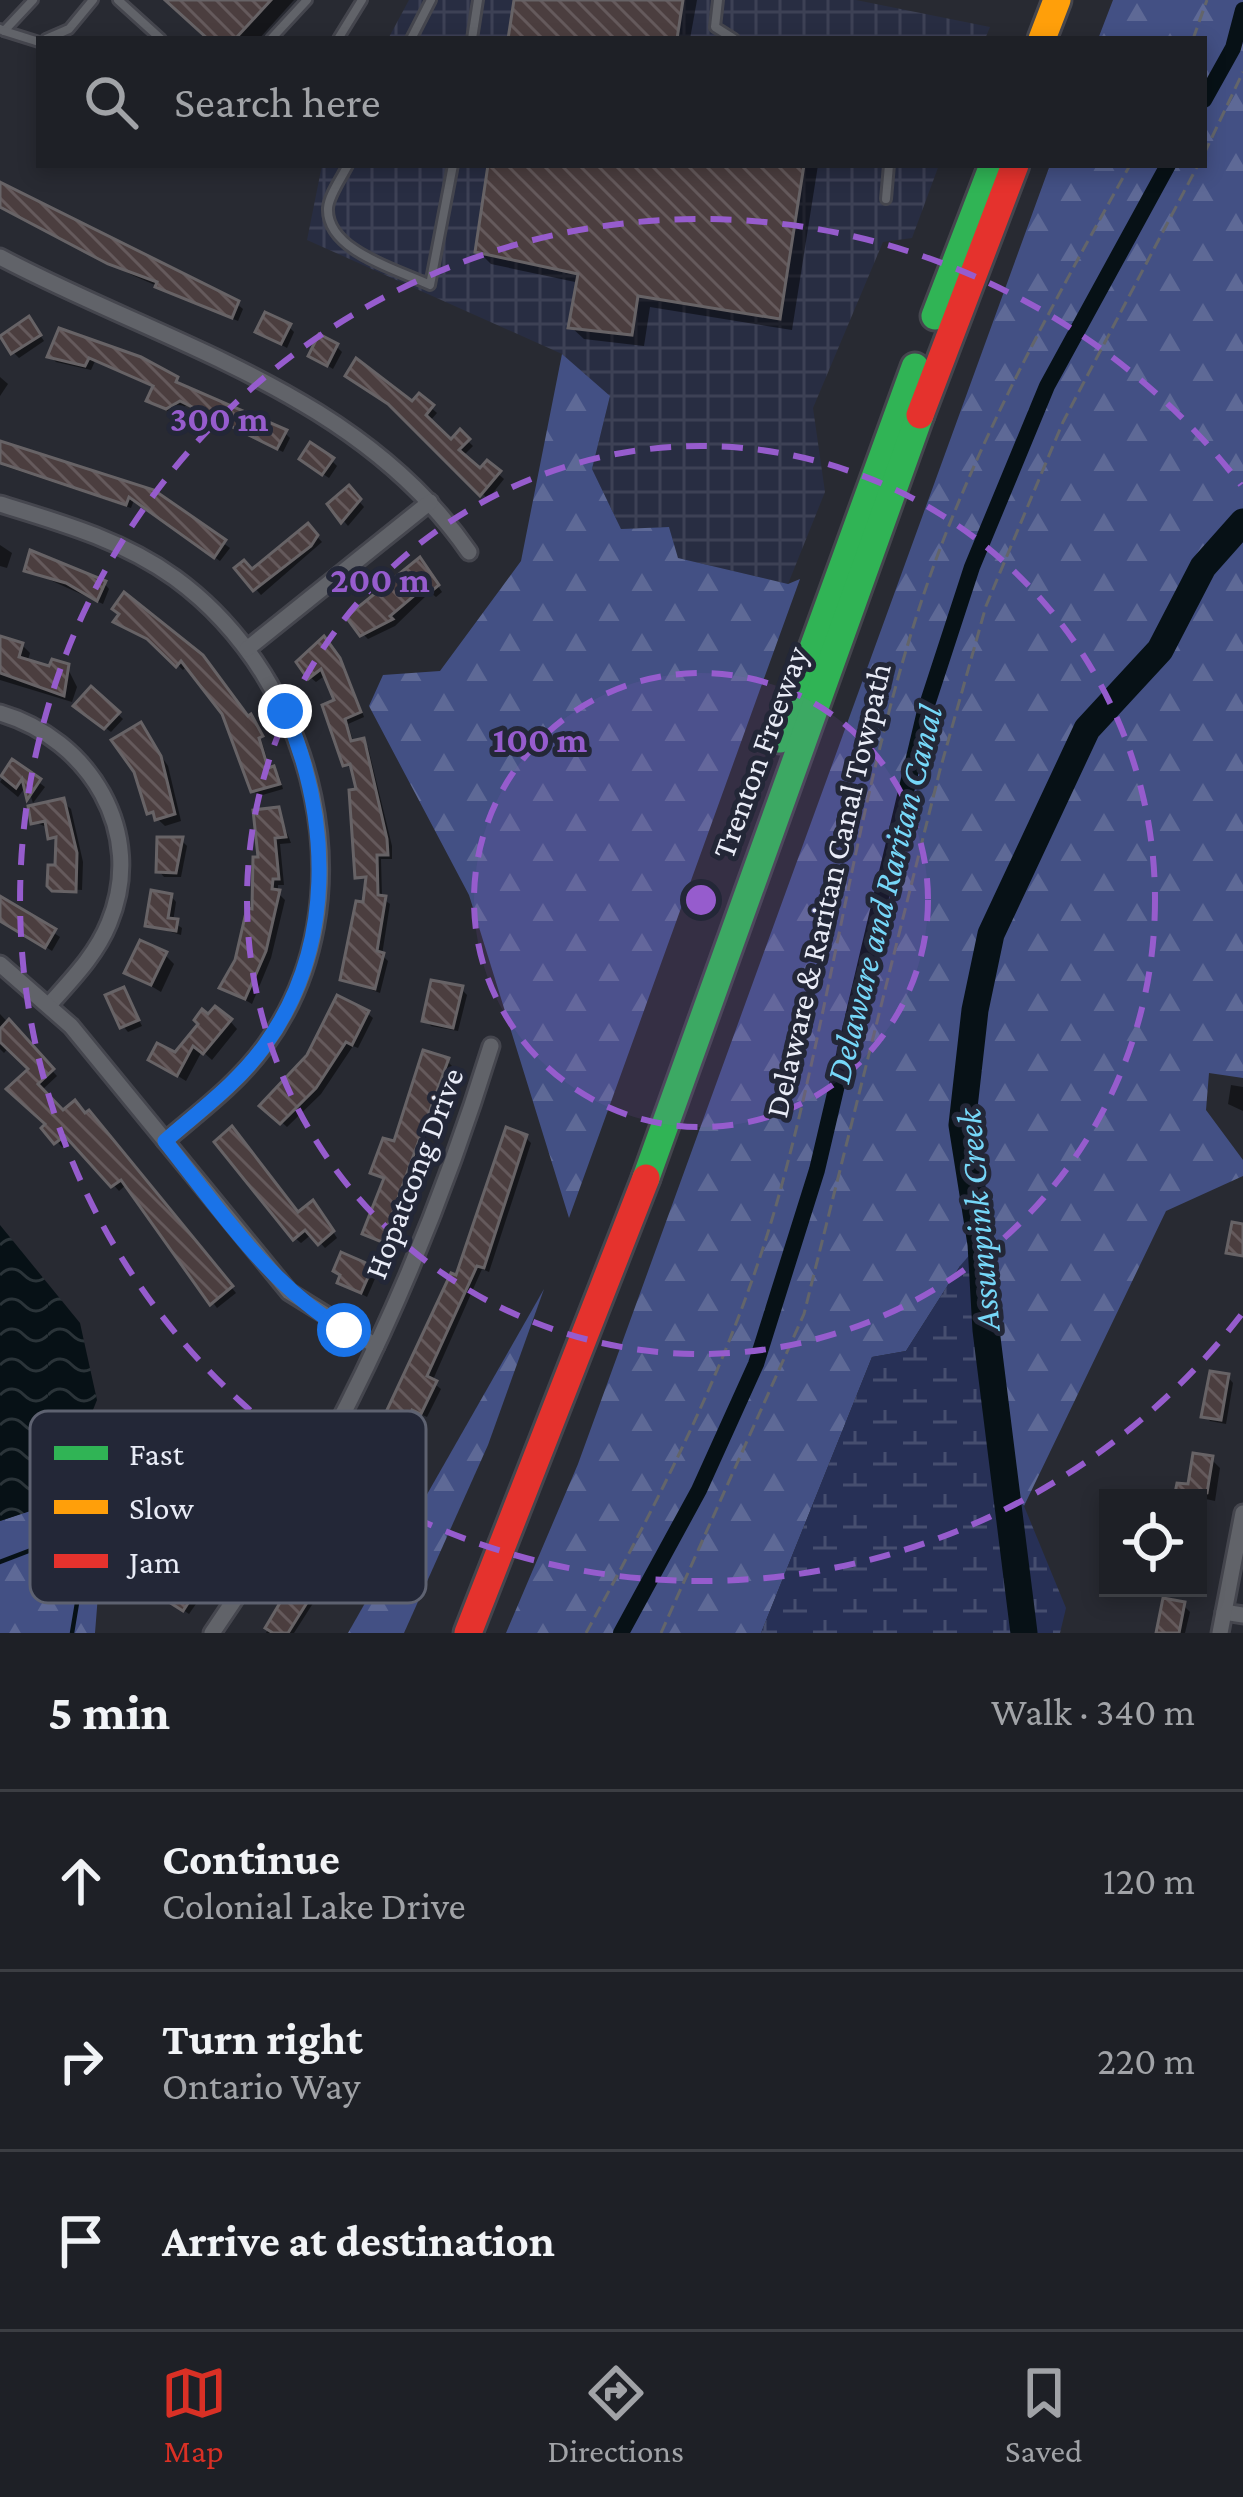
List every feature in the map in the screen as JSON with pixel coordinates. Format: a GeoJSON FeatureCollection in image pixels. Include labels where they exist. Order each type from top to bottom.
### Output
{"type":"FeatureCollection","features":[{"type":"Feature","properties":{"kind":"highway"},"geometry":{"type":"LineString","coordinates":[[1043,36],[1057,0]]}},
{"type":"Feature","properties":{"kind":"highway"},"geometry":{"type":"LineString","coordinates":[[1065,36],[1079,0]]}},
{"type":"Feature","properties":{"kind":"highway","name":"Trenton Freeway"},"geometry":{"type":"LineString","coordinates":[[446,1633],[590,1271],[898,414],[992,168]]}},
{"type":"Feature","properties":{"kind":"highway","name":"Trenton Freeway"},"geometry":{"type":"LineString","coordinates":[[468,1633],[610,1278],[928,392],[1014,168]]}},
{"type":"Feature","properties":{"kind":"street"},"geometry":{"type":"LineString","coordinates":[[1,260],[300,399],[350,430],[430,502],[469,552]]}},
{"type":"Feature","properties":{"kind":"street"},"geometry":{"type":"LineString","coordinates":[[247,649],[430,502]]}},
{"type":"Feature","properties":{"kind":"street"},"geometry":{"type":"LineString","coordinates":[[0,504],[80,528],[144,558],[206,604],[247,649],[285,711],[310,781],[320,855],[314,929],[297,990],[263,1048],[165,1141]]}},
{"type":"Feature","properties":{"kind":"street"},"geometry":{"type":"LineString","coordinates":[[0,713],[46,731],[83,763],[108,802],[120,847],[111,920],[87,962],[49,1005]]}},
{"type":"Feature","properties":{"kind":"street"},"geometry":{"type":"LineString","coordinates":[[0,964],[49,1005],[290,1292],[376,1346]]}},
{"type":"Feature","properties":{"kind":"street","name":"Hopatcong Drive"},"geometry":{"type":"LineString","coordinates":[[343,1411],[426,1235],[491,1046]]}},
{"type":"Feature","properties":{"kind":"street"},"geometry":{"type":"LineString","coordinates":[[1220,1633],[1243,1513]]}},
{"type":"Feature","properties":{"kind":"street","name":"Hopatcong Drive"},"geometry":{"type":"LineString","coordinates":[[212,1633],[230,1603]]}},
{"type":"Feature","properties":{"kind":"street"},"geometry":{"type":"LineString","coordinates":[[1224,1612],[1243,1616]]}},
{"type":"Feature","properties":{"kind":"lane"},"geometry":{"type":"LineString","coordinates":[[2,30],[33,0]]}},
{"type":"Feature","properties":{"kind":"lane"},"geometry":{"type":"LineString","coordinates":[[54,36],[69,29],[93,0]]}},
{"type":"Feature","properties":{"kind":"lane"},"geometry":{"type":"LineString","coordinates":[[118,0],[157,36]]}},
{"type":"Feature","properties":{"kind":"lane"},"geometry":{"type":"LineString","coordinates":[[274,36],[307,0]]}},
{"type":"Feature","properties":{"kind":"lane"},"geometry":{"type":"LineString","coordinates":[[340,36],[362,0]]}},
{"type":"Feature","properties":{"kind":"lane"},"geometry":{"type":"LineString","coordinates":[[413,36],[431,0]]}},
{"type":"Feature","properties":{"kind":"lane"},"geometry":{"type":"LineString","coordinates":[[472,36],[478,0]]}},
{"type":"Feature","properties":{"kind":"lane"},"geometry":{"type":"LineString","coordinates":[[718,0],[715,27],[729,36]]}},
{"type":"Feature","properties":{"kind":"lane"},"geometry":{"type":"LineString","coordinates":[[2,30],[36,39]]}},
{"type":"Feature","properties":{"kind":"lane"},"geometry":{"type":"LineString","coordinates":[[347,168],[328,206],[332,229],[348,245],[430,285],[452,168]]}},
{"type":"Feature","properties":{"kind":"lane"},"geometry":{"type":"LineString","coordinates":[[886,199],[890,168]]}},
{"type":"Feature","properties":{"kind":"path"},"geometry":{"type":"LineString","coordinates":[[1193,36],[1207,0]]}},
{"type":"Feature","properties":{"kind":"path"},"geometry":{"type":"LineString","coordinates":[[1207,148],[1243,72]]}},
{"type":"Feature","properties":{"kind":"path","name":"Delaware & Raritan Canal Towpath"},"geometry":{"type":"LineString","coordinates":[[586,1633],[688,1440],[761,1254],[807,1079],[864,808],[937,556],[1015,380],[1128,168]]}},
{"type":"Feature","properties":{"kind":"path"},"geometry":{"type":"LineString","coordinates":[[662,1633],[805,1314],[940,770],[986,606],[1063,422],[1196,168]]}},
{"type":"Feature","properties":{"kind":"shaded area"},"geometry":{"type":"Polygon","coordinates":[[[409,0],[856,0],[990,27],[986,36],[390,36],[409,0]]]}},
{"type":"Feature","properties":{"kind":"shaded area"},"geometry":{"type":"Polygon","coordinates":[[[321,168],[938,168],[912,238],[883,242],[813,408],[825,492],[788,584],[678,558],[669,527],[621,529],[592,469],[610,397],[562,354],[307,240],[321,168]]]}},
{"type":"Feature","properties":{"kind":"green space"},"geometry":{"type":"Polygon","coordinates":[[[1113,0],[1243,0],[1243,1078],[1209,1073],[1206,1110],[1243,1160],[1243,1176],[1166,1211],[1024,1506],[1000,1465],[990,1428],[1001,1343],[960,1266],[906,1351],[872,1357],[761,1633],[506,1633],[578,1464],[1049,168],[1207,168],[1207,36],[1099,36],[1113,0]]]}},
{"type":"Feature","properties":{"kind":"green space"},"geometry":{"type":"Polygon","coordinates":[[[562,354],[610,396],[592,469],[621,529],[669,527],[678,558],[788,584],[800,579],[569,1218],[469,895],[369,706],[383,675],[440,671],[521,561],[562,354]]]}},
{"type":"Feature","properties":{"kind":"green space"},"geometry":{"type":"Polygon","coordinates":[[[985,1237],[1001,1343],[987,1408],[998,1471],[1024,1506],[1066,1608],[1060,1633],[761,1633],[872,1357],[906,1351],[960,1266],[985,1237]]]}},
{"type":"Feature","properties":{"kind":"green space"},"geometry":{"type":"Polygon","coordinates":[[[544,1289],[488,1445],[426,1584],[426,1496],[544,1289]]]}},
{"type":"Feature","properties":{"kind":"green space"},"geometry":{"type":"Polygon","coordinates":[[[30,1511],[30,1603],[97,1603],[95,1633],[0,1633],[0,1521],[30,1511]]]}},
{"type":"Feature","properties":{"kind":"green space"},"geometry":{"type":"Polygon","coordinates":[[[365,1603],[417,1603],[404,1633],[348,1633],[365,1603]]]}},
{"type":"Feature","properties":{"kind":"water"},"geometry":{"type":"Polygon","coordinates":[[[0,1225],[80,1323],[97,1400],[93,1411],[30,1411],[30,1511],[0,1521],[0,1225]]]}},
{"type":"Feature","properties":{"kind":"building"},"geometry":{"type":"Polygon","coordinates":[[[165,0],[271,0],[238,36],[205,36],[165,0]]]}},
{"type":"Feature","properties":{"kind":"building"},"geometry":{"type":"Polygon","coordinates":[[[514,0],[683,0],[677,36],[508,36],[514,0]]]}},
{"type":"Feature","properties":{"kind":"building"},"geometry":{"type":"Polygon","coordinates":[[[488,168],[804,168],[780,319],[638,296],[632,335],[568,328],[578,274],[475,252],[488,168]]]}},
{"type":"Feature","properties":{"kind":"building"},"geometry":{"type":"Polygon","coordinates":[[[0,182],[239,301],[232,318],[155,287],[157,282],[108,264],[0,207],[0,182]]]}},
{"type":"Feature","properties":{"kind":"building"},"geometry":{"type":"Polygon","coordinates":[[[265,312],[291,324],[281,344],[255,332],[265,312]]]}},
{"type":"Feature","properties":{"kind":"building"},"geometry":{"type":"Polygon","coordinates":[[[29,316],[41,335],[11,354],[0,336],[29,316]]]}},
{"type":"Feature","properties":{"kind":"building"},"geometry":{"type":"Polygon","coordinates":[[[59,328],[141,357],[178,377],[176,382],[287,430],[277,449],[180,401],[166,409],[146,401],[153,386],[89,358],[85,366],[47,357],[59,328]]]}},
{"type":"Feature","properties":{"kind":"building"},"geometry":{"type":"Polygon","coordinates":[[[319,334],[338,344],[327,366],[308,356],[319,334]]]}},
{"type":"Feature","properties":{"kind":"building"},"geometry":{"type":"Polygon","coordinates":[[[356,358],[412,401],[419,393],[434,405],[426,415],[451,439],[460,429],[470,439],[459,450],[480,468],[487,460],[501,471],[480,496],[388,404],[345,376],[356,358]]]}},
{"type":"Feature","properties":{"kind":"building"},"geometry":{"type":"Polygon","coordinates":[[[0,441],[154,490],[226,540],[214,558],[129,497],[126,505],[0,463],[0,441]]]}},
{"type":"Feature","properties":{"kind":"building"},"geometry":{"type":"Polygon","coordinates":[[[310,442],[334,458],[322,475],[299,459],[310,442]]]}},
{"type":"Feature","properties":{"kind":"building"},"geometry":{"type":"Polygon","coordinates":[[[349,485],[361,499],[341,523],[327,504],[349,485]]]}},
{"type":"Feature","properties":{"kind":"building"},"geometry":{"type":"Polygon","coordinates":[[[308,523],[318,535],[311,546],[253,591],[234,568],[244,560],[252,569],[308,523]]]}},
{"type":"Feature","properties":{"kind":"building"},"geometry":{"type":"Polygon","coordinates":[[[30,550],[106,581],[97,601],[66,583],[24,571],[30,550]]]}},
{"type":"Feature","properties":{"kind":"building"},"geometry":{"type":"Polygon","coordinates":[[[420,557],[439,585],[428,594],[423,588],[390,616],[393,619],[360,636],[346,617],[420,557]]]}},
{"type":"Feature","properties":{"kind":"building"},"geometry":{"type":"Polygon","coordinates":[[[124,592],[203,655],[251,714],[263,736],[259,738],[268,768],[274,766],[280,784],[251,792],[222,714],[181,661],[176,667],[147,639],[113,622],[119,614],[112,609],[124,592]]]}},
{"type":"Feature","properties":{"kind":"building"},"geometry":{"type":"Polygon","coordinates":[[[0,636],[23,643],[19,657],[49,666],[52,659],[69,664],[64,696],[0,673],[0,636]]]}},
{"type":"Feature","properties":{"kind":"building"},"geometry":{"type":"Polygon","coordinates":[[[324,636],[340,658],[361,712],[345,719],[351,741],[364,738],[387,839],[388,855],[377,855],[378,895],[386,896],[377,951],[384,953],[375,989],[340,980],[356,901],[363,902],[366,877],[355,878],[349,790],[356,789],[350,764],[343,766],[322,705],[334,700],[321,669],[308,679],[296,662],[324,636]]]}},
{"type":"Feature","properties":{"kind":"building"},"geometry":{"type":"Polygon","coordinates":[[[91,686],[120,712],[104,729],[73,706],[91,686]]]}},
{"type":"Feature","properties":{"kind":"building"},"geometry":{"type":"Polygon","coordinates":[[[141,722],[161,756],[175,814],[155,820],[153,812],[147,814],[134,772],[111,740],[141,722]]]}},
{"type":"Feature","properties":{"kind":"building"},"geometry":{"type":"Polygon","coordinates":[[[12,759],[41,779],[27,800],[22,779],[16,788],[1,776],[12,759]]]}},
{"type":"Feature","properties":{"kind":"building"},"geometry":{"type":"Polygon","coordinates":[[[64,798],[77,853],[76,892],[52,891],[47,886],[48,865],[55,865],[56,837],[48,839],[45,821],[31,824],[28,806],[64,798]]]}},
{"type":"Feature","properties":{"kind":"building"},"geometry":{"type":"Polygon","coordinates":[[[279,807],[286,837],[275,838],[279,879],[273,879],[272,889],[280,890],[266,951],[245,999],[219,988],[235,960],[247,908],[252,909],[253,857],[258,857],[253,810],[279,807]]]}},
{"type":"Feature","properties":{"kind":"building"},"geometry":{"type":"Polygon","coordinates":[[[157,837],[183,837],[176,873],[156,872],[157,837]]]}},
{"type":"Feature","properties":{"kind":"building"},"geometry":{"type":"Polygon","coordinates":[[[151,890],[172,894],[168,918],[178,919],[176,931],[145,926],[151,890]]]}},
{"type":"Feature","properties":{"kind":"building"},"geometry":{"type":"Polygon","coordinates":[[[0,896],[56,929],[45,948],[0,921],[0,896]]]}},
{"type":"Feature","properties":{"kind":"building"},"geometry":{"type":"Polygon","coordinates":[[[140,940],[167,952],[151,985],[124,973],[140,940]]]}},
{"type":"Feature","properties":{"kind":"building"},"geometry":{"type":"Polygon","coordinates":[[[431,980],[463,986],[453,1028],[422,1021],[431,980]]]}},
{"type":"Feature","properties":{"kind":"building"},"geometry":{"type":"Polygon","coordinates":[[[124,987],[139,1020],[120,1028],[105,995],[124,987]]]}},
{"type":"Feature","properties":{"kind":"building"},"geometry":{"type":"Polygon","coordinates":[[[337,995],[369,1011],[352,1045],[346,1042],[316,1088],[280,1124],[259,1106],[307,1055],[337,995]]]}},
{"type":"Feature","properties":{"kind":"building"},"geometry":{"type":"Polygon","coordinates":[[[215,1006],[232,1019],[203,1054],[193,1046],[177,1076],[148,1060],[157,1043],[175,1052],[198,1024],[194,1020],[202,1009],[208,1014],[215,1006]]]}},
{"type":"Feature","properties":{"kind":"building"},"geometry":{"type":"Polygon","coordinates":[[[9,1019],[54,1069],[38,1084],[63,1110],[75,1100],[85,1113],[89,1110],[233,1286],[210,1305],[121,1180],[111,1187],[65,1136],[54,1144],[41,1128],[45,1124],[6,1089],[28,1069],[0,1042],[0,1029],[9,1019]]]}},
{"type":"Feature","properties":{"kind":"building"},"geometry":{"type":"Polygon","coordinates":[[[423,1050],[449,1058],[382,1242],[362,1234],[384,1178],[370,1173],[383,1138],[394,1141],[423,1050]]]}},
{"type":"Feature","properties":{"kind":"building"},"geometry":{"type":"Polygon","coordinates":[[[232,1126],[298,1212],[313,1200],[334,1231],[318,1245],[305,1230],[293,1240],[214,1142],[232,1126]]]}},
{"type":"Feature","properties":{"kind":"building"},"geometry":{"type":"Polygon","coordinates":[[[506,1127],[527,1135],[484,1268],[477,1266],[427,1376],[437,1381],[422,1411],[387,1411],[451,1273],[456,1275],[506,1127]]]}},
{"type":"Feature","properties":{"kind":"building"},"geometry":{"type":"Polygon","coordinates":[[[1232,1222],[1243,1224],[1243,1256],[1226,1253],[1232,1222]]]}},
{"type":"Feature","properties":{"kind":"building"},"geometry":{"type":"Polygon","coordinates":[[[341,1252],[373,1266],[361,1293],[337,1283],[340,1275],[333,1271],[341,1252]]]}},
{"type":"Feature","properties":{"kind":"building"},"geometry":{"type":"Polygon","coordinates":[[[1210,1371],[1229,1374],[1221,1420],[1201,1417],[1210,1371]]]}},
{"type":"Feature","properties":{"kind":"building"},"geometry":{"type":"Polygon","coordinates":[[[1193,1453],[1213,1456],[1207,1493],[1207,1489],[1176,1489],[1177,1483],[1188,1484],[1193,1453]]]}},
{"type":"Feature","properties":{"kind":"building"},"geometry":{"type":"Polygon","coordinates":[[[1163,1598],[1185,1602],[1179,1633],[1156,1633],[1163,1598]]]}},
{"type":"Feature","properties":{"kind":"building"},"geometry":{"type":"Polygon","coordinates":[[[280,1603],[307,1603],[288,1633],[265,1628],[280,1603]]]}},
{"type":"Feature","properties":{"kind":"waterway","name":"Delaware and Raritan Canal"},"geometry":{"type":"LineString","coordinates":[[1207,95],[1233,48],[1243,10]]}},
{"type":"Feature","properties":{"kind":"waterway","name":"Delaware and Raritan Canal"},"geometry":{"type":"LineString","coordinates":[[621,1633],[699,1490],[756,1364],[817,1170],[925,711],[972,567],[1047,386],[1166,168]]}},
{"type":"Feature","properties":{"kind":"waterway","name":"Assunpink Creek"},"geometry":{"type":"LineString","coordinates":[[1024,1633],[986,1330],[981,1244],[962,1125],[975,1010],[991,934],[1087,729],[1160,650],[1203,567],[1243,522]]}},
{"type":"Feature","properties":{"kind":"waterway"},"geometry":{"type":"LineString","coordinates":[[0,1562],[30,1550]]}},
{"type":"Feature","properties":{"kind":"waterway"},"geometry":{"type":"LineString","coordinates":[[72,1633],[77,1603]]}},
{"type":"Feature","properties":{"kind":"traffic: fast"},"geometry":{"type":"LineString","coordinates":[[935,316],[992,168]]}},
{"type":"Feature","properties":{"kind":"traffic: fast"},"geometry":{"type":"LineString","coordinates":[[780,739],[915,367]]}},
{"type":"Feature","properties":{"kind":"traffic: fast"},"geometry":{"type":"LineString","coordinates":[[646,1178],[920,415]]}},
{"type":"Feature","properties":{"kind":"traffic: slow"},"geometry":{"type":"LineString","coordinates":[[1043,36],[1057,0]]}},
{"type":"Feature","properties":{"kind":"traffic: jam"},"geometry":{"type":"LineString","coordinates":[[920,415],[1014,168]]}},
{"type":"Feature","properties":{"kind":"traffic: jam"},"geometry":{"type":"LineString","coordinates":[[468,1633],[646,1178]]}},
{"type":"Feature","properties":{"kind":"route"},"geometry":{"type":"LineString","coordinates":[[285,711],[310,781],[317,818],[319,892],[306,963],[282,1020],[263,1048],[242,1074],[165,1141],[269,1270],[312,1311],[344,1330]]}}]}
